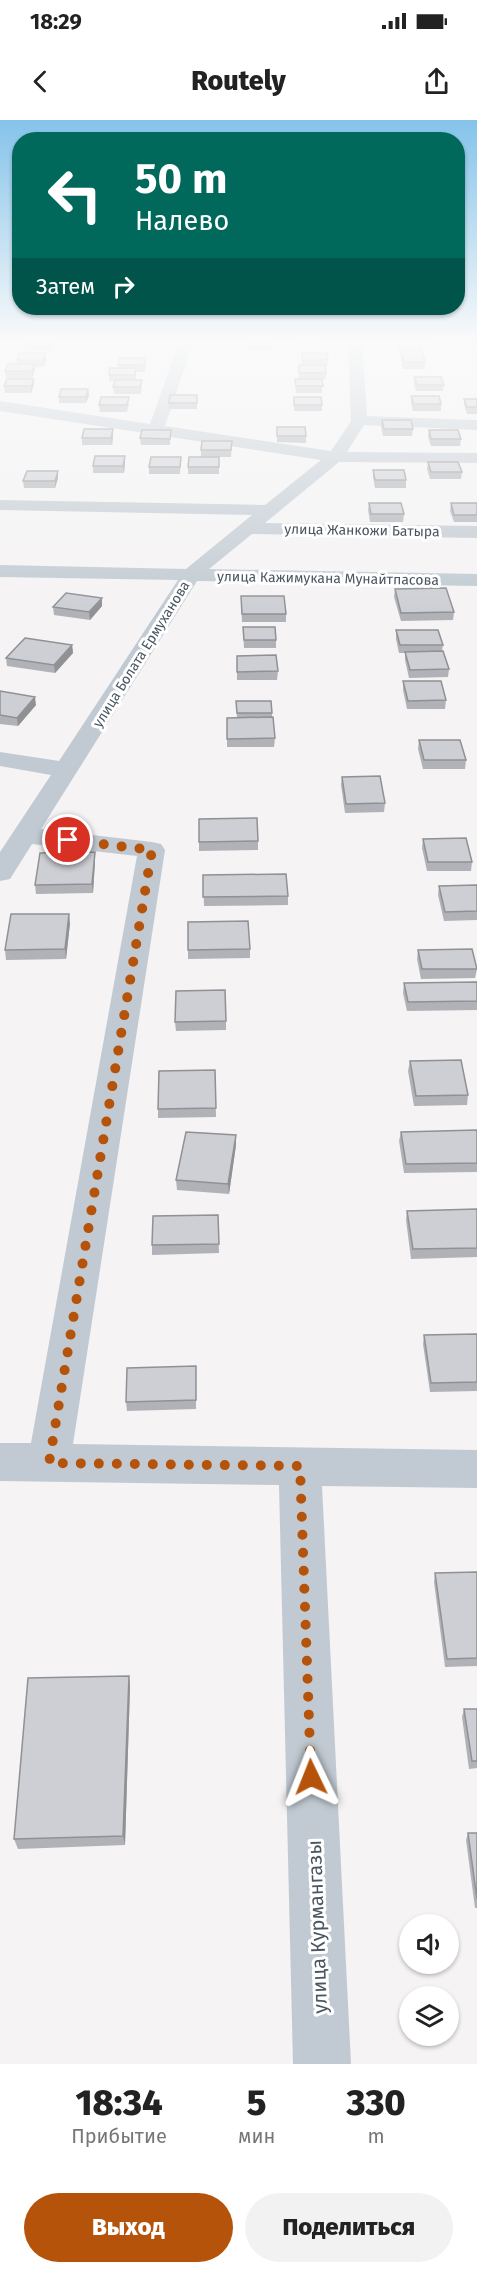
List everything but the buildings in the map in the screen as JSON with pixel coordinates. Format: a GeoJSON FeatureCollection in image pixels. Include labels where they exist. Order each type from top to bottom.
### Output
{"type":"FeatureCollection","features":[{"type":"Feature","properties":{"kind":"street"},"geometry":{"type":"LineString","coordinates":[[161,431],[335,457],[477,458]]}},
{"type":"Feature","properties":{"kind":"street","name":"улица Болата Ермуханова"},"geometry":{"type":"LineString","coordinates":[[0,873],[190,577],[335,457],[353,431]]}},
{"type":"Feature","properties":{"kind":"street"},"geometry":{"type":"LineString","coordinates":[[0,505],[270,510]]}},
{"type":"Feature","properties":{"kind":"street","name":"улица Жанкожи Батыра"},"geometry":{"type":"LineString","coordinates":[[247,528],[477,532]]}},
{"type":"Feature","properties":{"kind":"street","name":"улица Кажимукана Мунайтпасова"},"geometry":{"type":"LineString","coordinates":[[0,571],[190,577],[475,580]]}},
{"type":"Feature","properties":{"kind":"street"},"geometry":{"type":"LineString","coordinates":[[475,580],[477,603]]}},
{"type":"Feature","properties":{"kind":"street"},"geometry":{"type":"LineString","coordinates":[[0,759],[68,770]]}},
{"type":"Feature","properties":{"kind":"street"},"geometry":{"type":"LineString","coordinates":[[25,835],[152,850],[49,1463]]}},
{"type":"Feature","properties":{"kind":"street"},"geometry":{"type":"LineString","coordinates":[[0,1462],[477,1468]]}},
{"type":"Feature","properties":{"kind":"street","name":"улица Курмангазы"},"geometry":{"type":"LineString","coordinates":[[300,1466],[322,2064]]}},
{"type":"Feature","properties":{"kind":"route"},"geometry":{"type":"LineString","coordinates":[[68,840],[152,850],[49,1463],[300,1466],[311,1777]]}}]}
